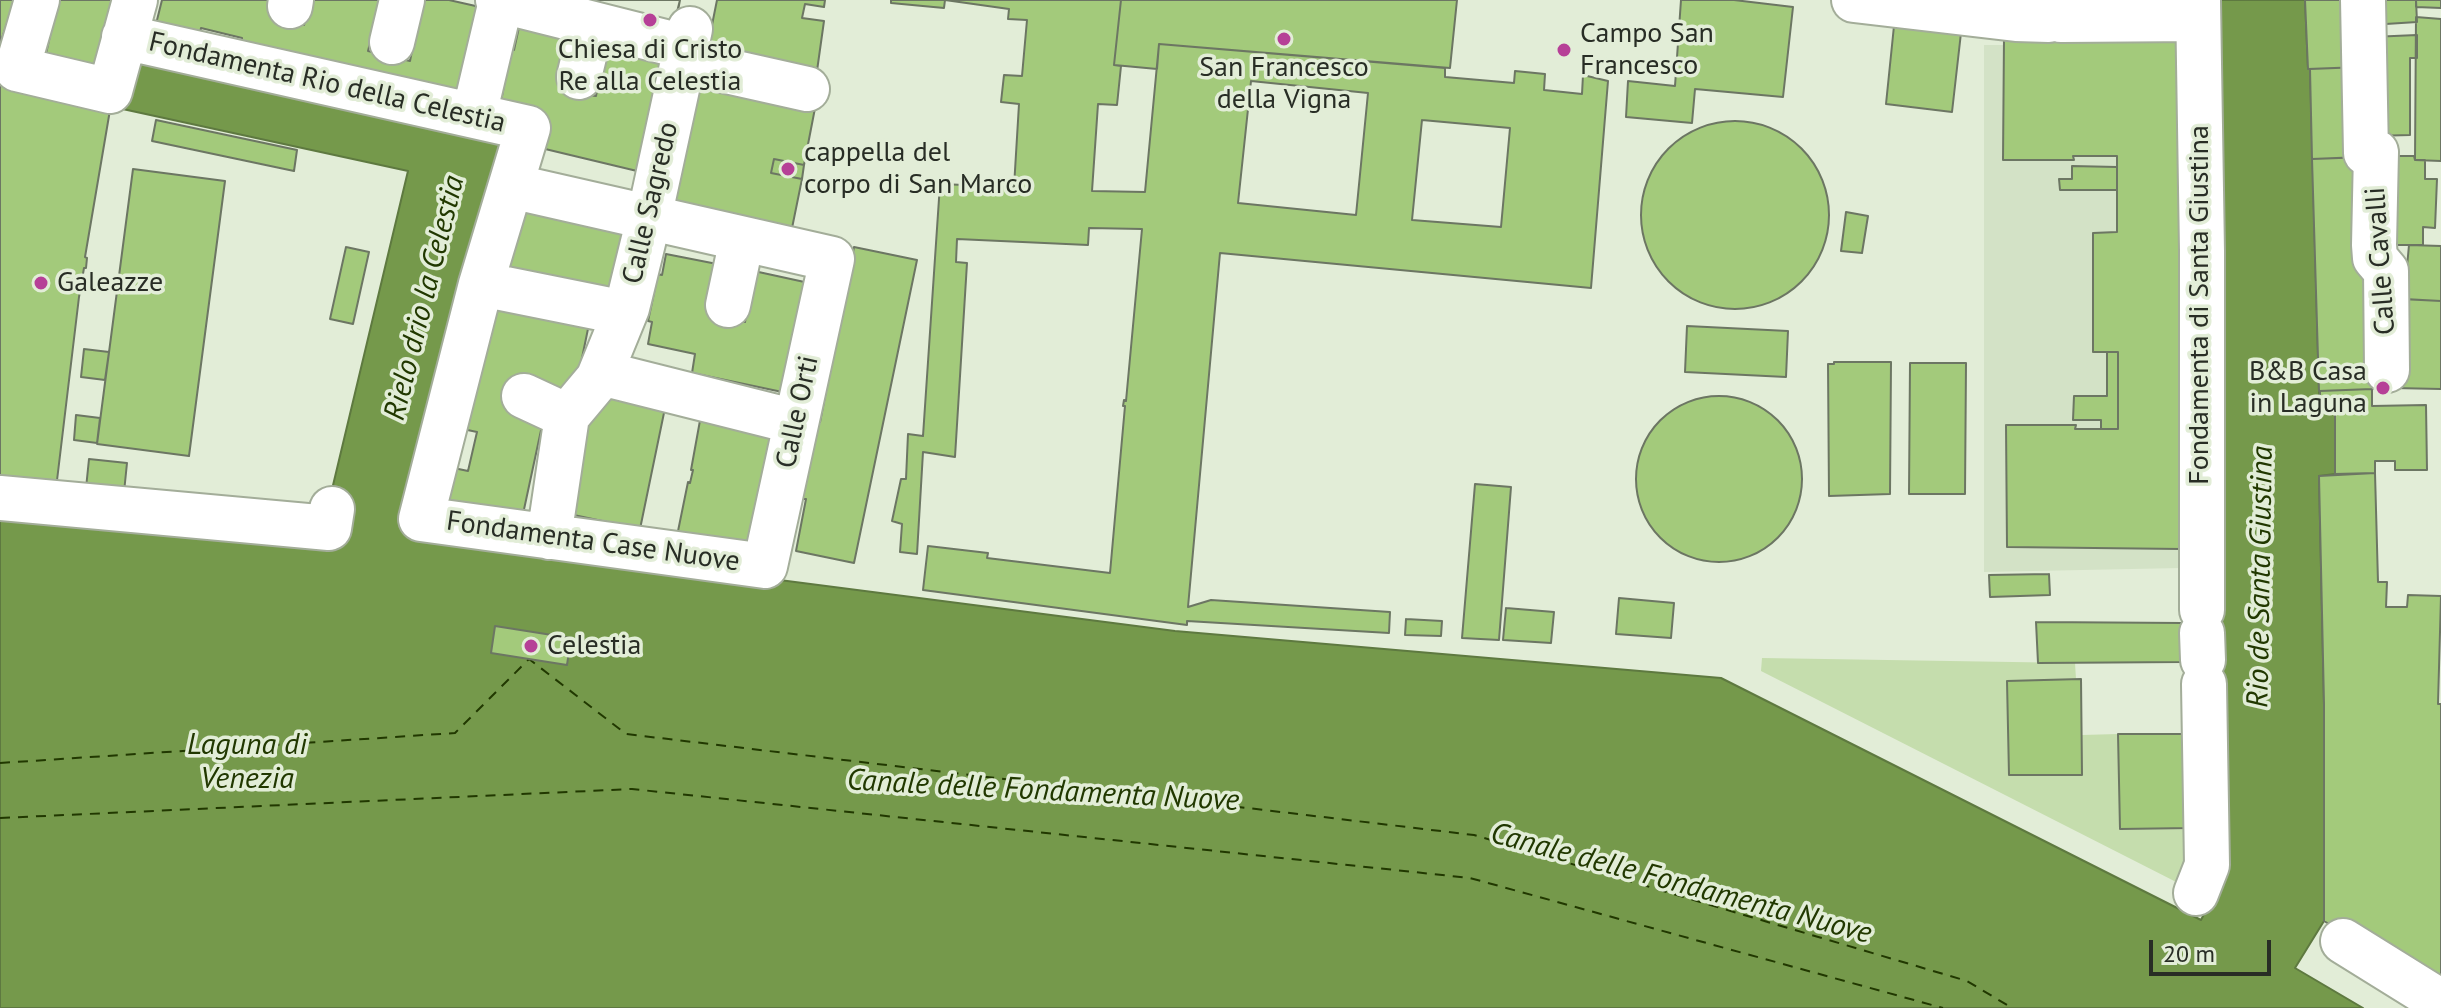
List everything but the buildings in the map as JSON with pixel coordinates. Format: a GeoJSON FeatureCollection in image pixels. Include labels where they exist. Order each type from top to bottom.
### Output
{"type":"FeatureCollection","features":[{"type":"Feature","properties":{"kind":"street"},"geometry":{"type":"LineString","coordinates":[[37,0],[17,69],[110,91],[129,18]]}},
{"type":"Feature","properties":{"kind":"street"},"geometry":{"type":"LineString","coordinates":[[392,42],[402,0]]}},
{"type":"Feature","properties":{"kind":"street"},"geometry":{"type":"LineString","coordinates":[[1854,0],[2017,18],[2198,10]]}},
{"type":"Feature","properties":{"kind":"street","name":"Calle Cavalli"},"geometry":{"type":"LineString","coordinates":[[2363,0],[2366,153],[2387,151],[2374,245],[2375,258],[2386,271],[2383,375]]}},
{"type":"Feature","properties":{"kind":"street"},"geometry":{"type":"LineString","coordinates":[[474,115],[499,1],[592,24],[689,31],[807,89]]}},
{"type":"Feature","properties":{"kind":"street","name":"Fondamenta di Santa Giustina"},"geometry":{"type":"LineString","coordinates":[[2196,893],[2207,865],[2198,10]]}},
{"type":"Feature","properties":{"kind":"street","name":"Fondamenta Rio della Celestia"},"geometry":{"type":"LineString","coordinates":[[129,18],[219,49],[528,128],[481,284],[452,447],[421,519]]}},
{"type":"Feature","properties":{"kind":"street"},"geometry":{"type":"LineString","coordinates":[[579,77],[592,24]]}},
{"type":"Feature","properties":{"kind":"street","name":"Calle Sagredo"},"geometry":{"type":"LineString","coordinates":[[549,537],[567,416],[601,373],[625,313],[689,31]]}},
{"type":"Feature","properties":{"kind":"street"},"geometry":{"type":"LineString","coordinates":[[511,186],[742,239],[728,305]]}},
{"type":"Feature","properties":{"kind":"street","name":"Calle Orti"},"geometry":{"type":"LineString","coordinates":[[742,239],[832,259],[765,566]]}},
{"type":"Feature","properties":{"kind":"street"},"geometry":{"type":"LineString","coordinates":[[481,284],[625,313]]}},
{"type":"Feature","properties":{"kind":"street"},"geometry":{"type":"LineString","coordinates":[[601,373],[796,422]]}},
{"type":"Feature","properties":{"kind":"street"},"geometry":{"type":"LineString","coordinates":[[524,396],[567,416]]}},
{"type":"Feature","properties":{"kind":"street"},"geometry":{"type":"LineString","coordinates":[[0,498],[329,528],[332,509]]}},
{"type":"Feature","properties":{"kind":"street","name":"Fondamenta Case Nuove"},"geometry":{"type":"LineString","coordinates":[[421,519],[765,566]]}},
{"type":"Feature","properties":{"kind":"street"},"geometry":{"type":"LineString","coordinates":[[2359,948],[2441,1002]]}},
{"type":"Feature","properties":{"kind":"shaded area"},"geometry":{"type":"Polygon","coordinates":[[[2004,38],[2182,38],[2181,568],[1984,572],[1984,45],[2003,45],[2004,38]]]}},
{"type":"Feature","properties":{"kind":"shaded area"},"geometry":{"type":"Polygon","coordinates":[[[1762,658],[2075,663],[2076,679],[2008,681],[2009,775],[2082,774],[2082,735],[2118,734],[2120,828],[2191,828],[2188,888],[1761,671],[1762,658]]]}},
{"type":"Feature","properties":{"kind":"water","name":"Laguna di Venezia"},"geometry":{"type":"Polygon","coordinates":[[[2212,0],[2305,0],[2310,69],[2320,409],[2335,409],[2335,474],[2319,476],[2324,704],[2324,921],[2295,968],[2363,1008],[0,1008],[0,493],[324,523],[408,171],[118,108],[131,48],[515,138],[415,533],[1175,631],[1721,678],[2201,920],[2211,900],[2222,860],[2212,0]]]}},
{"type":"Feature","properties":{"kind":"ferry route"},"geometry":{"type":"LineString","coordinates":[[0,763],[455,733],[529,659],[626,734],[1474,835],[1967,981],[2012,1008]]}},
{"type":"Feature","properties":{"kind":"ferry route"},"geometry":{"type":"LineString","coordinates":[[0,818],[632,789],[1470,878],[1943,1008]]}},
{"type":"Feature","properties":{"kind":"place","name":"Chiesa di Cristo Re alla Celestia"},"geometry":{"type":"Point","coordinates":[650,20]}},
{"type":"Feature","properties":{"kind":"place","name":"San Francesco della Vigna"},"geometry":{"type":"Point","coordinates":[1284,39]}},
{"type":"Feature","properties":{"kind":"place","name":"Campo San Francesco"},"geometry":{"type":"Point","coordinates":[1564,50]}},
{"type":"Feature","properties":{"kind":"place","name":"cappella del corpo di San Marco"},"geometry":{"type":"Point","coordinates":[788,169]}},
{"type":"Feature","properties":{"kind":"place","name":"Galeazze"},"geometry":{"type":"Point","coordinates":[41,283]}},
{"type":"Feature","properties":{"kind":"place","name":"B&B Casa in Laguna"},"geometry":{"type":"Point","coordinates":[2383,388]}},
{"type":"Feature","properties":{"kind":"place","name":"Celestia"},"geometry":{"type":"Point","coordinates":[531,646]}},
{"type":"Feature","properties":{"kind":"water label","name":"Rielo drio la Celestia"},"geometry":{"type":"Point","coordinates":[425,298]}},
{"type":"Feature","properties":{"kind":"water label","name":"Rio de Santa Giustina"},"geometry":{"type":"Point","coordinates":[2261,577]}},
{"type":"Feature","properties":{"kind":"water label","name":"Canale delle Fondamenta Nuove"},"geometry":{"type":"Point","coordinates":[1043,791]}},
{"type":"Feature","properties":{"kind":"water label","name":"Canale delle Fondamenta Nuove"},"geometry":{"type":"Point","coordinates":[1681,884]}}]}
